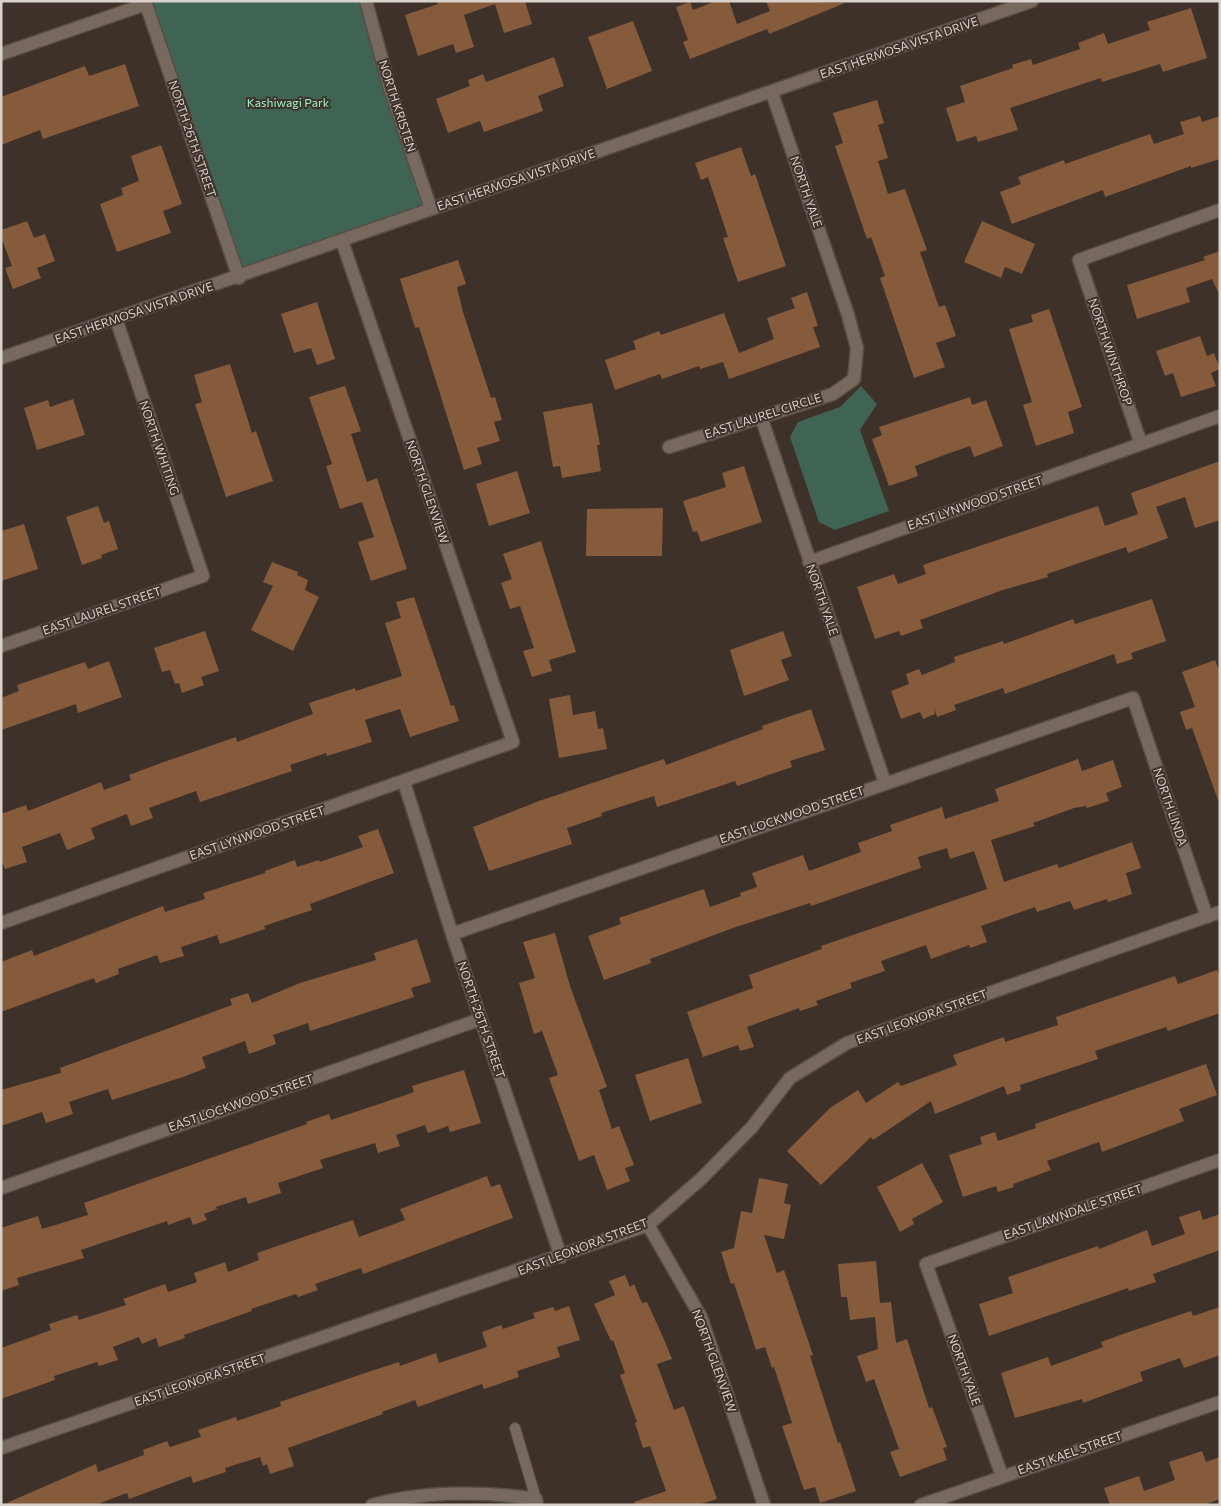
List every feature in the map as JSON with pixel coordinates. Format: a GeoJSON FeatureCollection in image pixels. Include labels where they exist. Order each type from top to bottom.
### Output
{"type":"FeatureCollection","features":[{"type":"Feature","properties":{"kind":"street","name":"NORTH KRISTEN"},"geometry":{"type":"LineString","coordinates":[[366,1],[390,89],[431,209]]}},
{"type":"Feature","properties":{"kind":"street","name":"EAST HERMOSA VISTA DRIVE"},"geometry":{"type":"LineString","coordinates":[[1,358],[239,278],[431,209],[772,93],[1032,1]]}},
{"type":"Feature","properties":{"kind":"street"},"geometry":{"type":"LineString","coordinates":[[1,54],[146,3]]}},
{"type":"Feature","properties":{"kind":"street","name":"NORTH 26TH STREET"},"geometry":{"type":"LineString","coordinates":[[146,3],[239,278]]}},
{"type":"Feature","properties":{"kind":"street","name":"NORTH YALE"},"geometry":{"type":"LineString","coordinates":[[772,93],[848,316],[857,348],[854,379]]}},
{"type":"Feature","properties":{"kind":"street","name":"NORTH WINTHROP"},"geometry":{"type":"LineString","coordinates":[[1141,444],[1079,260],[1220,210]]}},
{"type":"Feature","properties":{"kind":"street","name":"NORTH GLENVIEW"},"geometry":{"type":"LineString","coordinates":[[342,241],[513,742]]}},
{"type":"Feature","properties":{"kind":"street","name":"NORTH WHITING"},"geometry":{"type":"LineString","coordinates":[[116,319],[203,576]]}},
{"type":"Feature","properties":{"kind":"street","name":"EAST LAUREL CIRCLE"},"geometry":{"type":"LineString","coordinates":[[669,447],[833,394],[854,379]]}},
{"type":"Feature","properties":{"kind":"street","name":"EAST LYNWOOD STREET"},"geometry":{"type":"LineString","coordinates":[[809,562],[1220,416]]}},
{"type":"Feature","properties":{"kind":"street","name":"NORTH YALE"},"geometry":{"type":"LineString","coordinates":[[760,417],[885,783]]}},
{"type":"Feature","properties":{"kind":"street","name":"EAST LAUREL STREET"},"geometry":{"type":"LineString","coordinates":[[1,646],[203,576]]}},
{"type":"Feature","properties":{"kind":"street","name":"EAST LOCKWOOD STREET"},"geometry":{"type":"LineString","coordinates":[[452,934],[1133,698]]}},
{"type":"Feature","properties":{"kind":"street","name":"NORTH LINDA"},"geometry":{"type":"LineString","coordinates":[[1133,698],[1207,916]]}},
{"type":"Feature","properties":{"kind":"street","name":"EAST LYNWOOD STREET"},"geometry":{"type":"LineString","coordinates":[[1,923],[513,742]]}},
{"type":"Feature","properties":{"kind":"street","name":"NORTH 26TH STREET"},"geometry":{"type":"LineString","coordinates":[[404,782],[452,934],[562,1257]]}},
{"type":"Feature","properties":{"kind":"street","name":"EAST LEONORA STREET"},"geometry":{"type":"LineString","coordinates":[[1,1448],[562,1257],[648,1225],[701,1179],[752,1127],[790,1078],[847,1043],[1220,912]]}},
{"type":"Feature","properties":{"kind":"street","name":"EAST LOCKWOOD STREET"},"geometry":{"type":"LineString","coordinates":[[1,1188],[481,1019]]}},
{"type":"Feature","properties":{"kind":"street","name":"EAST LAWNDALE STREET"},"geometry":{"type":"LineString","coordinates":[[926,1264],[1220,1160]]}},
{"type":"Feature","properties":{"kind":"street","name":"NORTH GLENVIEW"},"geometry":{"type":"LineString","coordinates":[[648,1225],[700,1318],[764,1505]]}},
{"type":"Feature","properties":{"kind":"street","name":"NORTH YALE"},"geometry":{"type":"LineString","coordinates":[[926,1264],[1002,1476]]}},
{"type":"Feature","properties":{"kind":"street","name":"EAST KAEL STREET"},"geometry":{"type":"LineString","coordinates":[[921,1505],[1220,1402]]}},
{"type":"Feature","properties":{"kind":"street"},"geometry":{"type":"LineString","coordinates":[[372,1505],[438,1493],[498,1493],[536,1502]]}},
{"type":"Feature","properties":{"kind":"lane"},"geometry":{"type":"LineString","coordinates":[[515,1428],[536,1502]]}},
{"type":"Feature","properties":{"kind":"green space","name":"Kashiwagi Park"},"geometry":{"type":"Polygon","coordinates":[[[146,1],[366,1],[431,209],[239,278],[146,1]]]}},
{"type":"Feature","properties":{"kind":"green space"},"geometry":{"type":"Polygon","coordinates":[[[861,386],[877,404],[860,430],[889,511],[835,530],[819,522],[790,437],[798,422],[840,407],[861,386]]]}},
{"type":"Feature","properties":{"kind":"building"},"geometry":{"type":"Polygon","coordinates":[[[437,1],[525,1],[532,24],[504,33],[495,4],[464,15],[474,47],[456,53],[453,44],[418,56],[405,15],[438,4],[437,1]]]}},
{"type":"Feature","properties":{"kind":"building"},"geometry":{"type":"Polygon","coordinates":[[[716,1],[729,1],[737,24],[770,11],[766,1],[845,3],[769,34],[767,29],[690,59],[683,42],[688,40],[676,7],[690,2],[693,10],[716,1]]]}},
{"type":"Feature","properties":{"kind":"building"},"geometry":{"type":"Polygon","coordinates":[[[1191,8],[1207,58],[1163,72],[1160,64],[1102,82],[1101,78],[1010,108],[1018,130],[978,142],[976,136],[957,142],[946,108],[965,102],[960,86],[1013,68],[1012,65],[1031,59],[1033,65],[1080,49],[1078,43],[1104,33],[1108,44],[1150,30],[1147,22],[1191,8]]]}},
{"type":"Feature","properties":{"kind":"building"},"geometry":{"type":"Polygon","coordinates":[[[633,21],[652,71],[607,89],[588,37],[633,21]]]}},
{"type":"Feature","properties":{"kind":"building"},"geometry":{"type":"Polygon","coordinates":[[[554,57],[564,86],[538,96],[543,111],[484,132],[480,121],[448,133],[436,99],[470,86],[468,80],[483,74],[486,82],[554,57]]]}},
{"type":"Feature","properties":{"kind":"building"},"geometry":{"type":"Polygon","coordinates":[[[125,64],[139,106],[43,139],[40,130],[1,145],[1,97],[85,66],[89,76],[125,64]]]}},
{"type":"Feature","properties":{"kind":"building"},"geometry":{"type":"Polygon","coordinates":[[[877,100],[884,123],[878,125],[888,158],[878,161],[888,194],[905,189],[927,250],[920,252],[939,307],[945,305],[956,336],[936,343],[945,367],[914,378],[880,278],[885,276],[871,237],[867,239],[835,146],[843,143],[833,113],[877,100]]]}},
{"type":"Feature","properties":{"kind":"building"},"geometry":{"type":"Polygon","coordinates":[[[1200,116],[1202,122],[1220,116],[1220,159],[1191,168],[1191,166],[1105,197],[1103,190],[1012,224],[1000,192],[1021,184],[1018,177],[1064,160],[1065,164],[1150,134],[1154,144],[1184,134],[1180,122],[1200,116]]]}},
{"type":"Feature","properties":{"kind":"building"},"geometry":{"type":"Polygon","coordinates":[[[161,145],[182,204],[163,211],[171,233],[117,252],[100,204],[123,195],[121,188],[139,181],[131,156],[161,145]]]}},
{"type":"Feature","properties":{"kind":"building"},"geometry":{"type":"Polygon","coordinates":[[[741,147],[751,176],[755,174],[786,266],[738,282],[723,238],[728,237],[708,177],[701,180],[695,163],[741,147]]]}},
{"type":"Feature","properties":{"kind":"building"},"geometry":{"type":"Polygon","coordinates":[[[27,221],[34,238],[45,234],[55,261],[37,268],[41,278],[13,289],[5,268],[12,266],[1,237],[1,230],[27,221]]]}},
{"type":"Feature","properties":{"kind":"building"},"geometry":{"type":"Polygon","coordinates":[[[982,221],[1035,244],[1022,274],[1005,267],[1001,278],[964,262],[982,221]]]}},
{"type":"Feature","properties":{"kind":"building"},"geometry":{"type":"Polygon","coordinates":[[[1220,251],[1220,296],[1212,279],[1186,288],[1190,302],[1137,319],[1127,285],[1205,260],[1203,257],[1220,251]]]}},
{"type":"Feature","properties":{"kind":"building"},"geometry":{"type":"Polygon","coordinates":[[[458,260],[466,284],[457,287],[463,312],[491,398],[495,397],[502,420],[494,422],[500,441],[477,448],[482,464],[464,470],[419,327],[415,328],[400,279],[458,260]]]}},
{"type":"Feature","properties":{"kind":"building"},"geometry":{"type":"Polygon","coordinates":[[[807,292],[818,326],[813,327],[820,347],[729,379],[723,362],[700,369],[699,366],[662,379],[660,374],[615,390],[605,360],[636,349],[633,341],[659,331],[661,335],[724,313],[739,353],[774,339],[767,318],[795,308],[791,298],[807,292]]]}},
{"type":"Feature","properties":{"kind":"building"},"geometry":{"type":"Polygon","coordinates":[[[317,302],[335,359],[317,365],[311,348],[294,353],[281,314],[317,302]]]}},
{"type":"Feature","properties":{"kind":"building"},"geometry":{"type":"Polygon","coordinates":[[[1049,309],[1082,407],[1068,412],[1074,433],[1036,446],[1023,405],[1032,402],[1009,329],[1033,322],[1031,315],[1049,309]]]}},
{"type":"Feature","properties":{"kind":"building"},"geometry":{"type":"Polygon","coordinates":[[[1200,336],[1207,356],[1214,353],[1220,369],[1211,373],[1216,386],[1181,397],[1173,373],[1165,376],[1156,351],[1200,336]]]}},
{"type":"Feature","properties":{"kind":"building"},"geometry":{"type":"Polygon","coordinates":[[[230,364],[252,433],[256,431],[273,481],[226,497],[195,404],[202,402],[194,375],[230,364]]]}},
{"type":"Feature","properties":{"kind":"building"},"geometry":{"type":"Polygon","coordinates":[[[345,386],[361,431],[351,434],[367,482],[377,478],[407,569],[371,581],[358,542],[374,537],[362,502],[340,509],[326,466],[332,464],[309,397],[345,386]]]}},
{"type":"Feature","properties":{"kind":"building"},"geometry":{"type":"Polygon","coordinates":[[[970,397],[972,405],[986,400],[1003,446],[974,457],[970,446],[947,454],[915,466],[918,476],[889,486],[872,439],[882,435],[879,427],[970,397]]]}},
{"type":"Feature","properties":{"kind":"building"},"geometry":{"type":"Polygon","coordinates":[[[73,399],[85,435],[37,450],[24,408],[48,400],[50,407],[73,399]]]}},
{"type":"Feature","properties":{"kind":"building"},"geometry":{"type":"Polygon","coordinates":[[[592,403],[600,445],[597,445],[601,471],[562,478],[560,466],[553,467],[543,412],[592,403]]]}},
{"type":"Feature","properties":{"kind":"building"},"geometry":{"type":"Polygon","coordinates":[[[1220,461],[1220,520],[1195,528],[1185,497],[1156,507],[1168,538],[1128,553],[1126,547],[1047,574],[1048,577],[1003,590],[920,620],[923,628],[901,636],[899,631],[875,639],[857,587],[894,574],[898,584],[926,574],[923,565],[1098,506],[1105,526],[1138,514],[1131,493],[1220,461]]]}},
{"type":"Feature","properties":{"kind":"building"},"geometry":{"type":"Polygon","coordinates":[[[744,466],[762,522],[701,542],[697,531],[693,532],[683,501],[726,487],[722,473],[744,466]]]}},
{"type":"Feature","properties":{"kind":"building"},"geometry":{"type":"Polygon","coordinates":[[[517,471],[530,513],[489,526],[476,484],[517,471]]]}},
{"type":"Feature","properties":{"kind":"building"},"geometry":{"type":"Polygon","coordinates":[[[98,506],[104,523],[109,521],[118,549],[101,555],[102,558],[82,565],[66,517],[98,506]]]}},
{"type":"Feature","properties":{"kind":"building"},"geometry":{"type":"Polygon","coordinates":[[[663,508],[662,556],[586,556],[587,509],[663,508]]]}},
{"type":"Feature","properties":{"kind":"building"},"geometry":{"type":"Polygon","coordinates":[[[24,524],[38,569],[1,581],[1,531],[24,524]]]}},
{"type":"Feature","properties":{"kind":"building"},"geometry":{"type":"Polygon","coordinates":[[[541,541],[576,652],[549,660],[552,671],[532,677],[523,651],[534,648],[520,606],[510,609],[501,583],[512,579],[503,554],[541,541]]]}},
{"type":"Feature","properties":{"kind":"building"},"geometry":{"type":"Polygon","coordinates":[[[272,562],[298,572],[297,575],[308,580],[305,590],[319,597],[293,651],[251,630],[273,586],[263,582],[272,562]]]}},
{"type":"Feature","properties":{"kind":"building"},"geometry":{"type":"Polygon","coordinates":[[[414,597],[451,706],[454,705],[459,721],[410,737],[400,709],[365,720],[372,742],[327,756],[326,753],[290,765],[292,771],[200,802],[196,791],[149,808],[153,818],[131,826],[127,814],[91,828],[95,839],[67,850],[60,833],[22,847],[27,862],[5,869],[1,859],[1,814],[26,805],[28,811],[101,782],[104,790],[131,780],[129,775],[161,763],[236,737],[237,742],[313,714],[309,703],[355,688],[356,691],[402,676],[385,623],[401,618],[396,602],[414,597]]]}},
{"type":"Feature","properties":{"kind":"building"},"geometry":{"type":"Polygon","coordinates":[[[1152,599],[1166,641],[1131,653],[1133,659],[1117,664],[1114,654],[1005,694],[1003,688],[954,705],[956,710],[937,717],[934,707],[935,714],[923,719],[920,712],[901,719],[891,691],[909,684],[906,674],[919,669],[922,675],[955,662],[954,657],[1003,641],[1004,644],[1073,619],[1075,624],[1152,599]]]}},
{"type":"Feature","properties":{"kind":"building"},"geometry":{"type":"Polygon","coordinates":[[[205,631],[219,671],[201,677],[204,685],[182,693],[179,683],[175,684],[170,670],[162,672],[154,648],[205,631]]]}},
{"type":"Feature","properties":{"kind":"building"},"geometry":{"type":"Polygon","coordinates":[[[783,631],[792,656],[781,660],[789,680],[744,696],[730,650],[783,631]]]}},
{"type":"Feature","properties":{"kind":"building"},"geometry":{"type":"Polygon","coordinates":[[[1215,660],[1220,673],[1220,799],[1218,800],[1192,728],[1186,730],[1180,712],[1195,707],[1182,672],[1215,660]]]}},
{"type":"Feature","properties":{"kind":"building"},"geometry":{"type":"Polygon","coordinates":[[[109,661],[122,697],[78,713],[76,704],[1,730],[1,698],[19,691],[17,685],[85,662],[88,669],[109,661]]]}},
{"type":"Feature","properties":{"kind":"building"},"geometry":{"type":"Polygon","coordinates":[[[570,695],[573,715],[595,711],[598,729],[603,728],[607,749],[559,758],[549,699],[570,695]]]}},
{"type":"Feature","properties":{"kind":"building"},"geometry":{"type":"Polygon","coordinates":[[[811,709],[825,750],[790,761],[792,767],[737,786],[735,781],[657,807],[654,796],[601,813],[602,816],[567,828],[572,844],[489,871],[473,827],[539,801],[664,759],[666,765],[763,729],[762,726],[811,709]]]}},
{"type":"Feature","properties":{"kind":"building"},"geometry":{"type":"Polygon","coordinates":[[[1078,759],[1082,771],[1113,760],[1122,787],[1106,793],[1109,801],[1087,808],[1086,806],[1074,808],[1033,823],[1035,826],[991,840],[1004,882],[1057,864],[1059,868],[1132,842],[1141,868],[1126,873],[1132,894],[1108,902],[1107,899],[1074,910],[1070,901],[1037,912],[1035,907],[981,926],[987,942],[970,948],[969,945],[931,959],[926,945],[881,961],[885,971],[850,983],[852,988],[816,1001],[818,1005],[800,1011],[799,1008],[747,1027],[754,1047],[740,1051],[738,1045],[703,1057],[687,1012],[753,988],[749,975],[822,949],[821,946],[987,889],[974,851],[950,859],[947,848],[918,857],[921,868],[811,906],[810,903],[733,928],[650,959],[651,963],[604,980],[588,936],[621,924],[619,918],[704,889],[710,907],[741,896],[740,893],[757,887],[752,873],[803,855],[809,871],[861,852],[858,843],[892,831],[890,825],[942,807],[945,819],[999,801],[995,789],[1078,759]]]}},
{"type":"Feature","properties":{"kind":"building"},"geometry":{"type":"Polygon","coordinates":[[[378,829],[394,873],[310,904],[312,910],[264,926],[265,929],[220,944],[217,935],[181,947],[184,956],[160,963],[157,955],[118,969],[119,974],[96,983],[94,978],[1,1012],[1,962],[32,950],[34,956],[163,906],[165,912],[205,899],[203,893],[265,873],[265,871],[295,860],[297,867],[319,860],[320,862],[363,847],[358,836],[378,829]]]}},
{"type":"Feature","properties":{"kind":"building"},"geometry":{"type":"Polygon","coordinates":[[[555,933],[570,986],[607,1087],[599,1090],[612,1129],[619,1126],[634,1165],[625,1168],[630,1181],[607,1190],[594,1155],[579,1161],[549,1078],[558,1075],[542,1031],[534,1034],[519,983],[535,978],[523,942],[555,933]]]}},
{"type":"Feature","properties":{"kind":"building"},"geometry":{"type":"Polygon","coordinates":[[[417,939],[431,982],[411,988],[414,997],[310,1031],[308,1023],[273,1035],[276,1044],[249,1054],[245,1041],[202,1057],[206,1068],[183,1077],[112,1100],[108,1089],[69,1102],[73,1114],[46,1123],[42,1112],[1,1126],[1,1090],[61,1073],[60,1068],[232,1005],[230,999],[248,993],[252,1003],[300,983],[376,960],[374,953],[417,939]]]}},
{"type":"Feature","properties":{"kind":"building"},"geometry":{"type":"Polygon","coordinates":[[[1217,970],[1220,978],[1220,1013],[1168,1031],[1166,1027],[1095,1051],[1098,1059],[1020,1085],[1021,1090],[1007,1095],[1004,1086],[935,1114],[931,1101],[873,1140],[871,1137],[821,1185],[787,1151],[830,1108],[858,1090],[866,1103],[898,1082],[901,1086],[957,1065],[953,1055],[1004,1037],[1005,1042],[1058,1025],[1056,1017],[1175,976],[1178,984],[1217,970]]]}},
{"type":"Feature","properties":{"kind":"building"},"geometry":{"type":"Polygon","coordinates":[[[688,1058],[702,1103],[650,1121],[635,1075],[688,1058]]]}},
{"type":"Feature","properties":{"kind":"building"},"geometry":{"type":"Polygon","coordinates":[[[1206,1064],[1217,1095],[1179,1109],[1184,1121],[1102,1152],[1099,1142],[1047,1161],[1051,1170],[1013,1184],[1014,1187],[998,1192],[996,1186],[963,1197],[949,1155],[982,1144],[980,1137],[995,1132],[998,1141],[1036,1128],[1035,1124],[1206,1064]]]}},
{"type":"Feature","properties":{"kind":"building"},"geometry":{"type":"Polygon","coordinates":[[[464,1070],[481,1123],[450,1132],[448,1126],[428,1133],[425,1125],[396,1135],[400,1146],[378,1153],[375,1143],[320,1160],[323,1168],[278,1183],[281,1193],[248,1204],[246,1197],[216,1207],[217,1209],[204,1214],[207,1220],[193,1225],[190,1217],[168,1225],[167,1221],[81,1250],[84,1258],[17,1278],[19,1285],[1,1291],[1,1228],[38,1216],[42,1229],[88,1215],[84,1203],[307,1124],[306,1122],[329,1114],[331,1120],[414,1092],[412,1086],[464,1070]]]}},
{"type":"Feature","properties":{"kind":"building"},"geometry":{"type":"Polygon","coordinates":[[[922,1163],[943,1202],[912,1219],[914,1224],[900,1232],[877,1187],[922,1163]]]}},
{"type":"Feature","properties":{"kind":"building"},"geometry":{"type":"Polygon","coordinates":[[[487,1176],[491,1187],[500,1184],[513,1218],[363,1274],[361,1268],[315,1284],[318,1290],[298,1297],[296,1294],[251,1309],[252,1311],[184,1335],[185,1338],[159,1347],[156,1338],[142,1344],[139,1337],[113,1347],[118,1360],[99,1366],[97,1362],[54,1376],[55,1380],[1,1399],[1,1348],[51,1330],[49,1324],[77,1315],[79,1320],[126,1305],[123,1299],[165,1284],[168,1292],[197,1282],[194,1273],[225,1262],[228,1272],[259,1260],[257,1253],[353,1220],[359,1237],[405,1220],[400,1209],[487,1176]]]}},
{"type":"Feature","properties":{"kind":"building"},"geometry":{"type":"Polygon","coordinates":[[[759,1178],[788,1184],[784,1203],[791,1205],[784,1239],[764,1235],[777,1273],[784,1270],[813,1355],[810,1356],[838,1443],[840,1442],[856,1491],[820,1503],[815,1487],[804,1490],[782,1426],[792,1423],[774,1367],[772,1368],[765,1347],[756,1350],[734,1283],[731,1284],[721,1252],[734,1248],[741,1211],[752,1213],[759,1178]]]}},
{"type":"Feature","properties":{"kind":"building"},"geometry":{"type":"Polygon","coordinates":[[[1200,1210],[1203,1220],[1220,1214],[1220,1250],[1153,1274],[1156,1282],[1129,1291],[1128,1288],[989,1336],[979,1304],[1013,1293],[1008,1277],[1098,1246],[1099,1249],[1147,1230],[1152,1246],[1185,1234],[1179,1217],[1200,1210]]]}},
{"type":"Feature","properties":{"kind":"building"},"geometry":{"type":"Polygon","coordinates":[[[876,1261],[880,1303],[891,1302],[896,1343],[907,1339],[929,1408],[932,1407],[947,1447],[943,1448],[947,1460],[900,1477],[890,1452],[899,1449],[874,1379],[866,1382],[857,1356],[878,1349],[875,1317],[850,1320],[847,1297],[841,1297],[838,1264],[876,1261]]]}},
{"type":"Feature","properties":{"kind":"building"},"geometry":{"type":"Polygon","coordinates":[[[625,1275],[630,1287],[634,1284],[642,1303],[647,1302],[663,1337],[672,1359],[657,1364],[674,1410],[684,1406],[717,1499],[698,1505],[635,1505],[634,1502],[666,1491],[650,1446],[643,1448],[635,1423],[637,1422],[620,1375],[625,1373],[613,1340],[611,1341],[594,1304],[615,1295],[609,1281],[625,1275]]]}},
{"type":"Feature","properties":{"kind":"building"},"geometry":{"type":"Polygon","coordinates":[[[569,1306],[580,1340],[557,1347],[560,1357],[517,1371],[519,1377],[484,1389],[482,1384],[418,1407],[415,1400],[382,1412],[383,1414],[288,1448],[294,1466],[270,1474],[267,1464],[263,1466],[260,1457],[225,1468],[226,1472],[193,1483],[191,1476],[129,1499],[127,1493],[95,1505],[2,1505],[96,1464],[98,1472],[144,1455],[143,1450],[167,1441],[170,1447],[201,1437],[198,1430],[236,1417],[237,1421],[281,1406],[280,1402],[368,1372],[399,1362],[400,1366],[436,1353],[439,1363],[487,1347],[482,1332],[501,1325],[503,1329],[535,1318],[533,1313],[553,1307],[555,1311],[569,1306]]]}},
{"type":"Feature","properties":{"kind":"building"},"geometry":{"type":"Polygon","coordinates":[[[1220,1307],[1220,1355],[1184,1368],[1180,1358],[1140,1372],[1143,1381],[1083,1403],[1082,1399],[1015,1418],[1001,1373],[1048,1357],[1051,1366],[1103,1347],[1101,1342],[1126,1333],[1191,1311],[1193,1316],[1220,1307]]]}},
{"type":"Feature","properties":{"kind":"building"},"geometry":{"type":"Polygon","coordinates":[[[1202,1451],[1206,1462],[1220,1457],[1220,1499],[1204,1505],[1110,1505],[1104,1488],[1139,1476],[1144,1491],[1175,1480],[1169,1462],[1202,1451]]]}}]}
